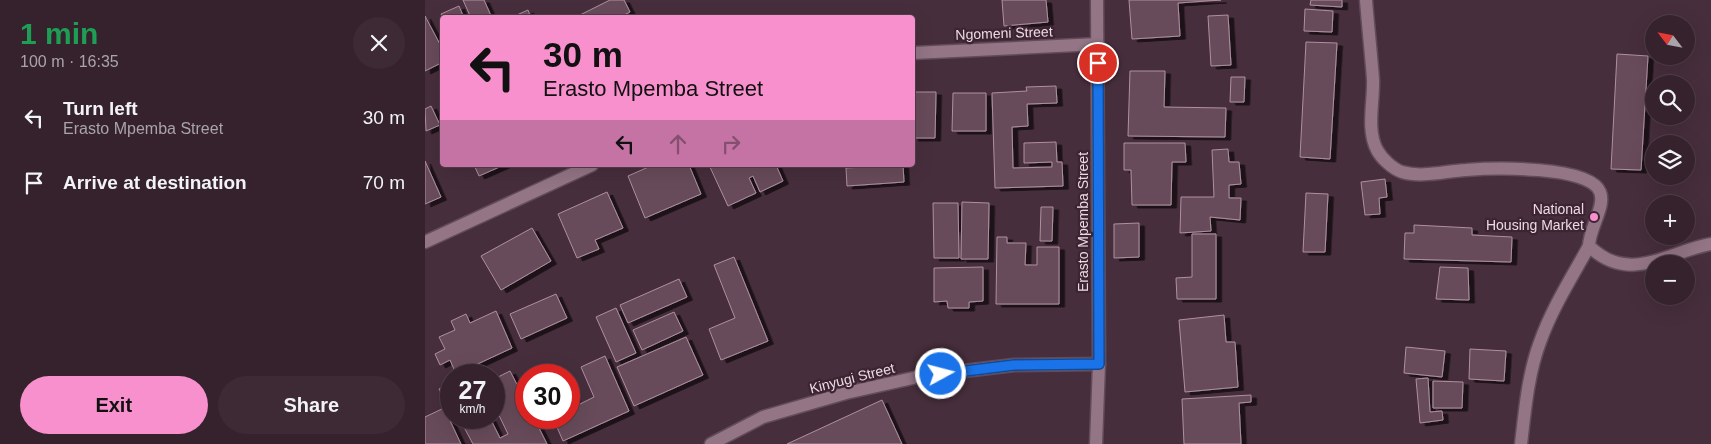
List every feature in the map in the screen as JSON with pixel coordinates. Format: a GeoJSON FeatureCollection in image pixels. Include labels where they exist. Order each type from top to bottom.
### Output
{"type":"FeatureCollection","features":[{"type":"Feature","properties":{"kind":"street","name":"Erasto Mpemba Street"},"geometry":{"type":"LineString","coordinates":[[1096,444],[1099,364],[1097,0]]}},
{"type":"Feature","properties":{"kind":"street"},"geometry":{"type":"LineString","coordinates":[[1366,0],[1373,80],[1373,137],[1377,150],[1387,163],[1402,172],[1427,174],[1506,168],[1573,175],[1587,180],[1600,192],[1602,202],[1589,236],[1589,246],[1558,301],[1539,342],[1528,386],[1521,444]]}},
{"type":"Feature","properties":{"kind":"street","name":"Ngomeni Street"},"geometry":{"type":"LineString","coordinates":[[915,53],[1098,44]]}},
{"type":"Feature","properties":{"kind":"street"},"geometry":{"type":"LineString","coordinates":[[425,242],[588,167]]}},
{"type":"Feature","properties":{"kind":"street"},"geometry":{"type":"LineString","coordinates":[[1589,246],[1599,256],[1630,266],[1652,263],[1711,244]]}},
{"type":"Feature","properties":{"kind":"street","name":"Kinyugi Street"},"geometry":{"type":"LineString","coordinates":[[711,444],[763,417],[846,393],[922,376],[1014,365],[1099,364]]}},
{"type":"Feature","properties":{"kind":"building"},"geometry":{"type":"Polygon","coordinates":[[[463,0],[484,0],[491,15],[470,15],[463,0]]]}},
{"type":"Feature","properties":{"kind":"building"},"geometry":{"type":"Polygon","coordinates":[[[610,0],[624,0],[630,12],[624,15],[580,15],[610,0]]]}},
{"type":"Feature","properties":{"kind":"building"},"geometry":{"type":"Polygon","coordinates":[[[1002,0],[1046,0],[1048,22],[1004,26],[1002,0]]]}},
{"type":"Feature","properties":{"kind":"building"},"geometry":{"type":"Polygon","coordinates":[[[1129,0],[1221,0],[1178,3],[1180,36],[1132,39],[1129,0]]]}},
{"type":"Feature","properties":{"kind":"building"},"geometry":{"type":"Polygon","coordinates":[[[1311,0],[1342,0],[1342,7],[1310,5],[1311,0]]]}},
{"type":"Feature","properties":{"kind":"building"},"geometry":{"type":"Polygon","coordinates":[[[459,6],[463,15],[442,15],[459,6]]]}},
{"type":"Feature","properties":{"kind":"building"},"geometry":{"type":"Polygon","coordinates":[[[1305,9],[1333,11],[1332,32],[1304,31],[1305,9]]]}},
{"type":"Feature","properties":{"kind":"building"},"geometry":{"type":"Polygon","coordinates":[[[528,10],[530,15],[517,15],[528,10]]]}},
{"type":"Feature","properties":{"kind":"building"},"geometry":{"type":"Polygon","coordinates":[[[1228,15],[1231,65],[1211,66],[1208,16],[1228,15]]]}},
{"type":"Feature","properties":{"kind":"building"},"geometry":{"type":"Polygon","coordinates":[[[425,16],[440,44],[440,64],[425,71],[425,16]]]}},
{"type":"Feature","properties":{"kind":"building"},"geometry":{"type":"Polygon","coordinates":[[[1306,42],[1337,43],[1330,159],[1300,157],[1306,42]]]}},
{"type":"Feature","properties":{"kind":"building"},"geometry":{"type":"Polygon","coordinates":[[[1617,54],[1645,56],[1645,65],[1647,65],[1647,75],[1645,75],[1641,170],[1611,169],[1617,54]]]}},
{"type":"Feature","properties":{"kind":"building"},"geometry":{"type":"Polygon","coordinates":[[[1130,71],[1165,71],[1164,107],[1226,108],[1225,137],[1128,136],[1130,71]]]}},
{"type":"Feature","properties":{"kind":"building"},"geometry":{"type":"Polygon","coordinates":[[[1231,77],[1245,77],[1244,102],[1230,102],[1231,77]]]}},
{"type":"Feature","properties":{"kind":"building"},"geometry":{"type":"Polygon","coordinates":[[[1056,86],[1057,103],[1027,104],[1028,126],[1012,127],[1013,168],[1052,167],[1052,162],[1024,163],[1024,143],[1056,142],[1057,162],[1062,162],[1063,186],[995,188],[992,93],[1027,91],[1026,87],[1056,86]]]}},
{"type":"Feature","properties":{"kind":"building"},"geometry":{"type":"Polygon","coordinates":[[[915,92],[936,92],[935,138],[915,138],[915,92]]]}},
{"type":"Feature","properties":{"kind":"building"},"geometry":{"type":"Polygon","coordinates":[[[953,93],[986,93],[986,131],[952,131],[953,93]]]}},
{"type":"Feature","properties":{"kind":"building"},"geometry":{"type":"Polygon","coordinates":[[[431,106],[440,125],[426,131],[425,109],[431,106]]]}},
{"type":"Feature","properties":{"kind":"building"},"geometry":{"type":"Polygon","coordinates":[[[1124,143],[1185,143],[1186,162],[1172,162],[1171,205],[1132,205],[1131,170],[1124,170],[1124,143]]]}},
{"type":"Feature","properties":{"kind":"building"},"geometry":{"type":"Polygon","coordinates":[[[1228,149],[1229,162],[1239,162],[1241,184],[1229,185],[1229,198],[1241,198],[1240,220],[1210,217],[1211,231],[1180,233],[1181,197],[1214,197],[1212,150],[1228,149]]]}},
{"type":"Feature","properties":{"kind":"building"},"geometry":{"type":"Polygon","coordinates":[[[425,161],[441,197],[425,204],[425,161]]]}},
{"type":"Feature","properties":{"kind":"building"},"geometry":{"type":"Polygon","coordinates":[[[475,167],[499,167],[479,176],[475,167]]]}},
{"type":"Feature","properties":{"kind":"building"},"geometry":{"type":"Polygon","coordinates":[[[648,167],[690,167],[701,194],[645,218],[628,176],[648,167]]]}},
{"type":"Feature","properties":{"kind":"building"},"geometry":{"type":"Polygon","coordinates":[[[710,167],[777,167],[783,181],[760,192],[753,176],[749,178],[756,193],[728,206],[710,167]]]}},
{"type":"Feature","properties":{"kind":"building"},"geometry":{"type":"Polygon","coordinates":[[[903,167],[904,182],[847,186],[846,168],[903,167]]]}},
{"type":"Feature","properties":{"kind":"building"},"geometry":{"type":"Polygon","coordinates":[[[1385,179],[1387,197],[1379,198],[1380,214],[1365,215],[1361,182],[1385,179]]]}},
{"type":"Feature","properties":{"kind":"building"},"geometry":{"type":"Polygon","coordinates":[[[607,192],[623,228],[595,240],[599,249],[577,258],[558,214],[607,192]]]}},
{"type":"Feature","properties":{"kind":"building"},"geometry":{"type":"Polygon","coordinates":[[[1306,193],[1328,194],[1325,252],[1303,252],[1306,193]]]}},
{"type":"Feature","properties":{"kind":"building"},"geometry":{"type":"Polygon","coordinates":[[[962,202],[989,203],[988,259],[961,259],[962,202]]]}},
{"type":"Feature","properties":{"kind":"building"},"geometry":{"type":"Polygon","coordinates":[[[933,203],[958,203],[959,258],[934,258],[933,203]]]}},
{"type":"Feature","properties":{"kind":"building"},"geometry":{"type":"Polygon","coordinates":[[[1041,207],[1053,207],[1052,241],[1040,241],[1041,207]]]}},
{"type":"Feature","properties":{"kind":"building"},"geometry":{"type":"Polygon","coordinates":[[[1139,223],[1139,257],[1114,258],[1114,224],[1139,223]]]}},
{"type":"Feature","properties":{"kind":"building"},"geometry":{"type":"Polygon","coordinates":[[[1414,225],[1472,228],[1472,235],[1512,237],[1511,262],[1404,259],[1405,233],[1414,233],[1414,225]]]}},
{"type":"Feature","properties":{"kind":"building"},"geometry":{"type":"Polygon","coordinates":[[[532,228],[551,261],[501,290],[481,256],[532,228]]]}},
{"type":"Feature","properties":{"kind":"building"},"geometry":{"type":"Polygon","coordinates":[[[1192,234],[1216,234],[1216,299],[1177,299],[1176,278],[1192,277],[1192,234]]]}},
{"type":"Feature","properties":{"kind":"building"},"geometry":{"type":"Polygon","coordinates":[[[997,237],[1007,237],[1007,243],[1026,243],[1025,265],[1037,265],[1037,247],[1059,247],[1059,304],[996,304],[997,237]]]}},
{"type":"Feature","properties":{"kind":"building"},"geometry":{"type":"Polygon","coordinates":[[[734,257],[768,341],[721,360],[709,329],[735,318],[714,265],[734,257]]]}},
{"type":"Feature","properties":{"kind":"building"},"geometry":{"type":"Polygon","coordinates":[[[983,267],[983,301],[969,302],[969,308],[948,308],[947,301],[934,302],[934,268],[983,267]]]}},
{"type":"Feature","properties":{"kind":"building"},"geometry":{"type":"Polygon","coordinates":[[[1440,267],[1468,268],[1469,300],[1436,299],[1440,267]]]}},
{"type":"Feature","properties":{"kind":"building"},"geometry":{"type":"Polygon","coordinates":[[[679,279],[687,297],[628,323],[620,305],[679,279]]]}},
{"type":"Feature","properties":{"kind":"building"},"geometry":{"type":"Polygon","coordinates":[[[556,294],[567,318],[521,339],[510,314],[556,294]]]}},
{"type":"Feature","properties":{"kind":"building"},"geometry":{"type":"Polygon","coordinates":[[[616,308],[636,353],[616,362],[596,317],[616,308]]]}},
{"type":"Feature","properties":{"kind":"building"},"geometry":{"type":"Polygon","coordinates":[[[496,311],[512,348],[478,364],[452,364],[450,360],[440,365],[435,354],[445,349],[439,337],[455,330],[451,321],[466,314],[470,323],[496,311]]]}},
{"type":"Feature","properties":{"kind":"building"},"geometry":{"type":"Polygon","coordinates":[[[674,312],[683,331],[642,350],[633,330],[674,312]]]}},
{"type":"Feature","properties":{"kind":"building"},"geometry":{"type":"Polygon","coordinates":[[[1224,315],[1226,342],[1235,342],[1238,387],[1185,392],[1179,320],[1224,315]]]}},
{"type":"Feature","properties":{"kind":"building"},"geometry":{"type":"Polygon","coordinates":[[[686,337],[703,375],[634,406],[617,367],[686,337]]]}},
{"type":"Feature","properties":{"kind":"building"},"geometry":{"type":"Polygon","coordinates":[[[1406,347],[1445,351],[1442,377],[1404,373],[1406,347]]]}},
{"type":"Feature","properties":{"kind":"building"},"geometry":{"type":"Polygon","coordinates":[[[1470,349],[1506,351],[1504,381],[1469,379],[1470,349]]]}},
{"type":"Feature","properties":{"kind":"building"},"geometry":{"type":"Polygon","coordinates":[[[605,356],[629,411],[563,441],[558,429],[580,429],[580,404],[594,397],[581,367],[605,356]]]}},
{"type":"Feature","properties":{"kind":"building"},"geometry":{"type":"Polygon","coordinates":[[[510,371],[515,381],[515,429],[540,429],[547,444],[473,444],[465,429],[496,429],[500,438],[508,434],[505,428],[505,374],[510,371]]]}},
{"type":"Feature","properties":{"kind":"building"},"geometry":{"type":"Polygon","coordinates":[[[1428,378],[1430,412],[1442,411],[1443,420],[1420,423],[1416,379],[1428,378]]]}},
{"type":"Feature","properties":{"kind":"building"},"geometry":{"type":"Polygon","coordinates":[[[1433,381],[1463,382],[1462,408],[1433,408],[1433,381]]]}},
{"type":"Feature","properties":{"kind":"building"},"geometry":{"type":"Polygon","coordinates":[[[1251,395],[1251,402],[1239,403],[1241,444],[1184,444],[1182,399],[1251,395]]]}},
{"type":"Feature","properties":{"kind":"building"},"geometry":{"type":"Polygon","coordinates":[[[882,400],[902,444],[787,444],[882,400]]]}},
{"type":"Feature","properties":{"kind":"building"},"geometry":{"type":"Polygon","coordinates":[[[440,410],[440,429],[454,429],[461,444],[425,444],[425,417],[440,410]]]}},
{"type":"Feature","properties":{"kind":"place","name":"National Housing Market"},"geometry":{"type":"Point","coordinates":[1594,217]}},
{"type":"Feature","properties":{"kind":"route"},"geometry":{"type":"LineString","coordinates":[[941,374],[1014,365],[1099,364],[1098,63]]}}]}
